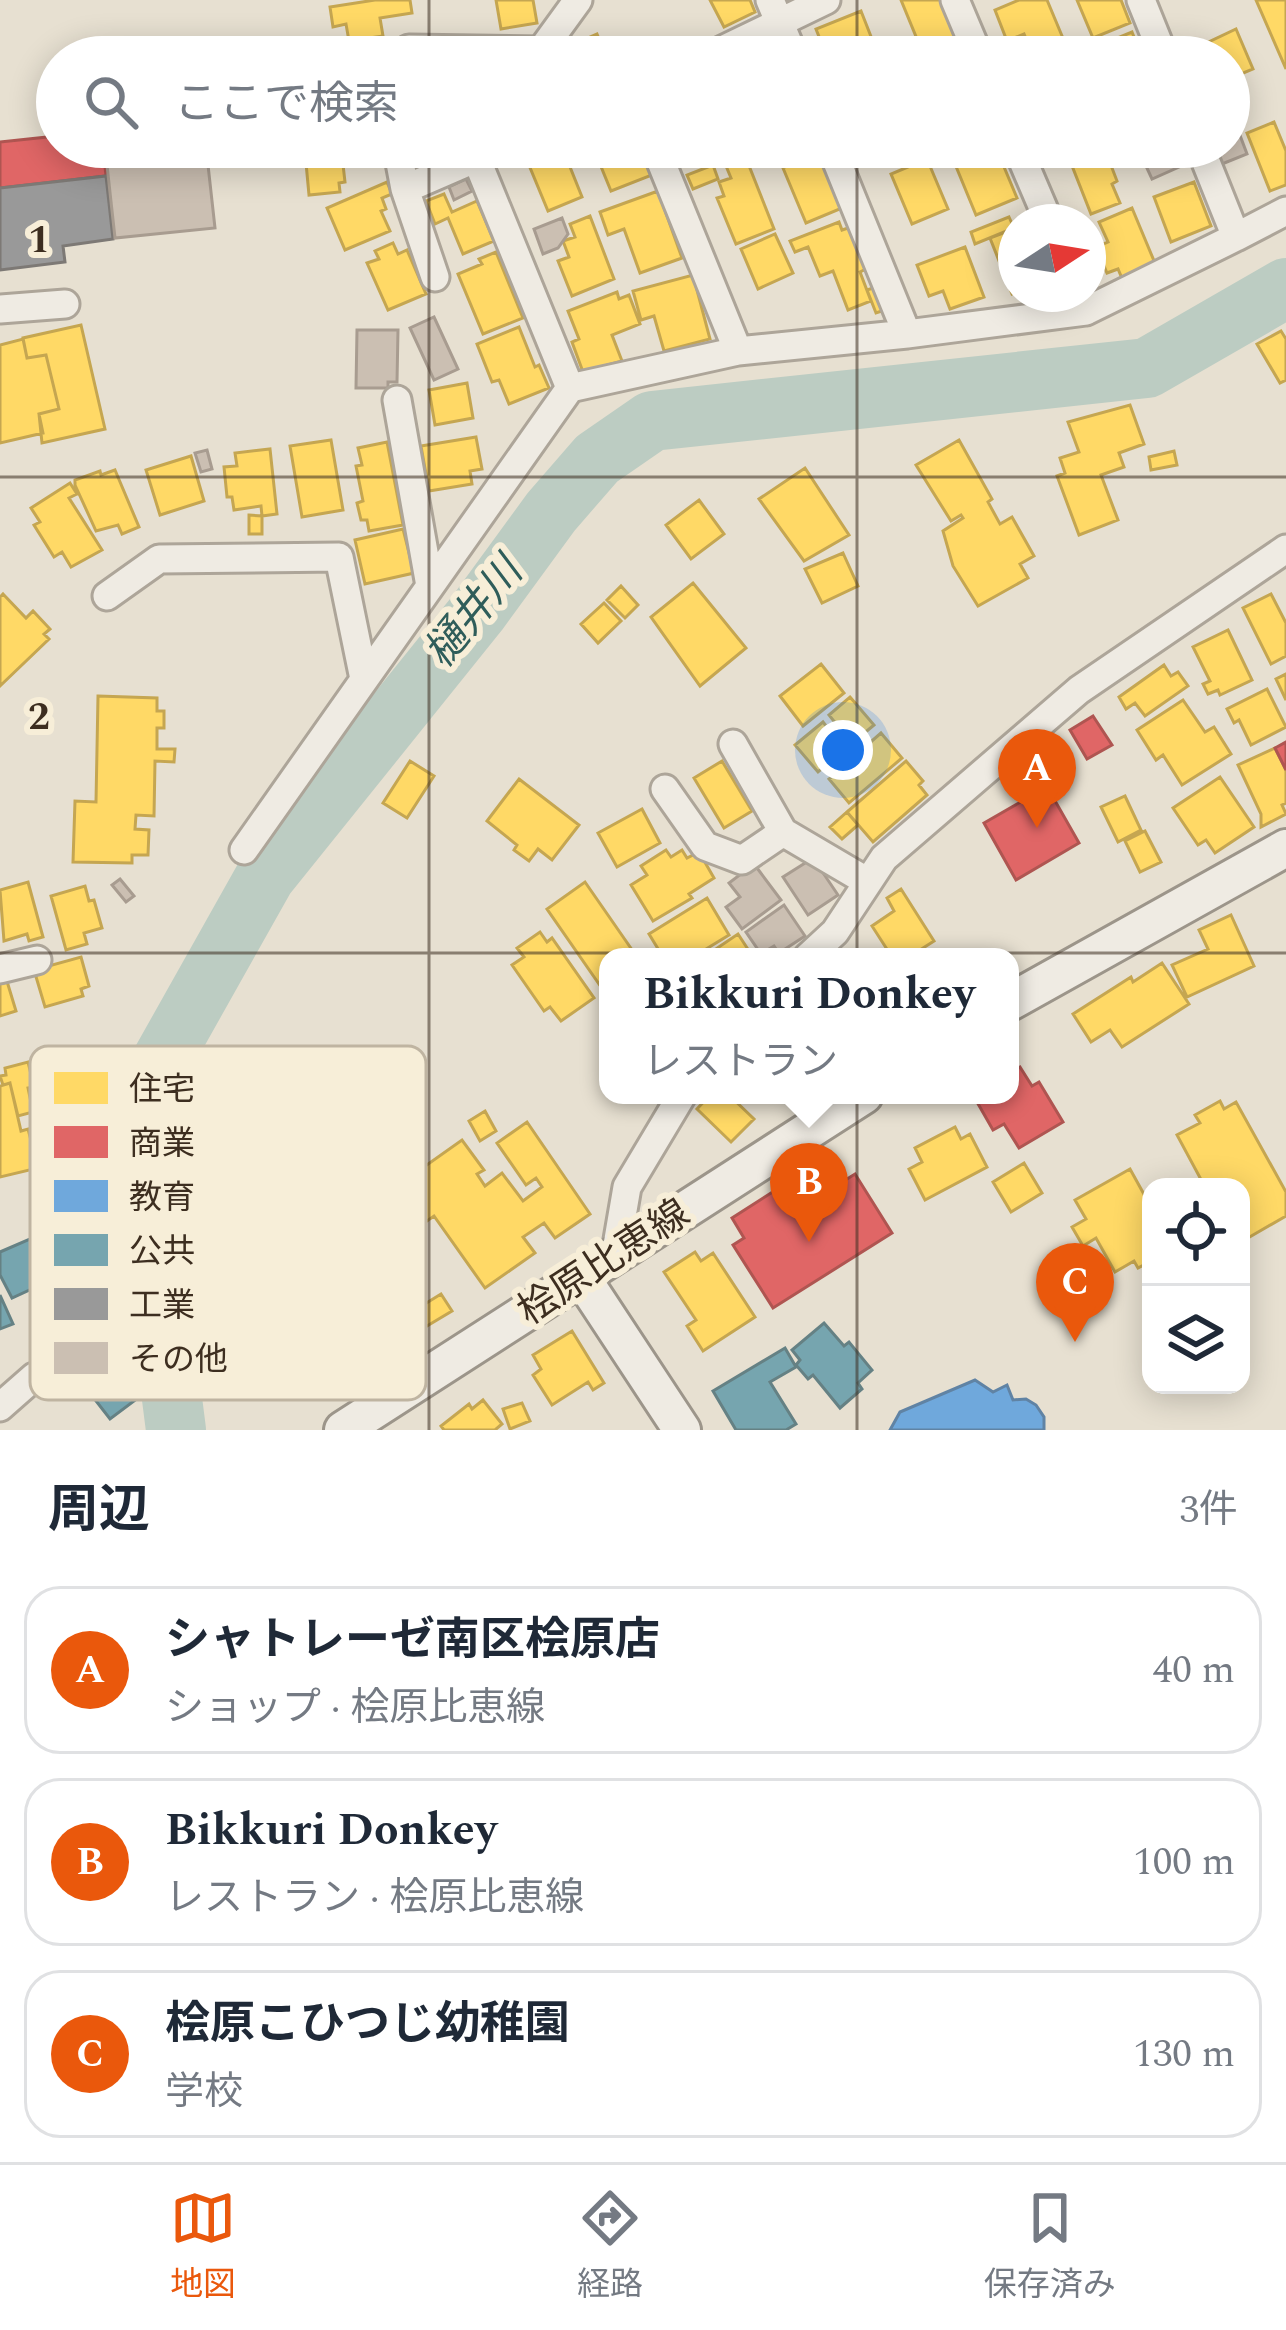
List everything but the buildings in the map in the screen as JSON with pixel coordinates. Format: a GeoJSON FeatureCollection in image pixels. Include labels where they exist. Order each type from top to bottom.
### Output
{"type":"FeatureCollection","features":[{"type":"Feature","properties":{"kind":"main road"},"geometry":{"type":"LineString","coordinates":[[1019,997],[1286,848]]}},
{"type":"Feature","properties":{"kind":"main road","name":"桧原比恵線"},"geometry":{"type":"LineString","coordinates":[[426,1377],[849,1104]]}},
{"type":"Feature","properties":{"kind":"main road"},"geometry":{"type":"LineString","coordinates":[[582,1278],[682,1430]]}},
{"type":"Feature","properties":{"kind":"main road","name":"桧原比恵線"},"geometry":{"type":"LineString","coordinates":[[343,1430],[390,1400]]}},
{"type":"Feature","properties":{"kind":"street"},"geometry":{"type":"LineString","coordinates":[[552,36],[578,0]]}},
{"type":"Feature","properties":{"kind":"street"},"geometry":{"type":"LineString","coordinates":[[740,36],[776,12],[826,0]]}},
{"type":"Feature","properties":{"kind":"street"},"geometry":{"type":"LineString","coordinates":[[956,0],[971,36]]}},
{"type":"Feature","properties":{"kind":"street"},"geometry":{"type":"LineString","coordinates":[[1141,0],[1156,36]]}},
{"type":"Feature","properties":{"kind":"street"},"geometry":{"type":"LineString","coordinates":[[401,168],[436,278]]}},
{"type":"Feature","properties":{"kind":"street"},"geometry":{"type":"LineString","coordinates":[[405,189],[454,168]]}},
{"type":"Feature","properties":{"kind":"street"},"geometry":{"type":"LineString","coordinates":[[494,168],[570,388]]}},
{"type":"Feature","properties":{"kind":"street"},"geometry":{"type":"LineString","coordinates":[[664,168],[738,351]]}},
{"type":"Feature","properties":{"kind":"street"},"geometry":{"type":"LineString","coordinates":[[840,168],[907,334]]}},
{"type":"Feature","properties":{"kind":"street"},"geometry":{"type":"LineString","coordinates":[[1026,168],[1041,204]]}},
{"type":"Feature","properties":{"kind":"street"},"geometry":{"type":"LineString","coordinates":[[1208,168],[1236,237]]}},
{"type":"Feature","properties":{"kind":"street"},"geometry":{"type":"LineString","coordinates":[[1106,293],[1286,211]]}},
{"type":"Feature","properties":{"kind":"street"},"geometry":{"type":"LineString","coordinates":[[0,308],[64,304]]}},
{"type":"Feature","properties":{"kind":"street"},"geometry":{"type":"LineString","coordinates":[[244,850],[570,388],[738,351],[907,334],[1031,312]]}},
{"type":"Feature","properties":{"kind":"street"},"geometry":{"type":"LineString","coordinates":[[397,400],[430,586]]}},
{"type":"Feature","properties":{"kind":"street"},"geometry":{"type":"LineString","coordinates":[[818,948],[835,932],[884,858],[1079,690],[1286,549]]}},
{"type":"Feature","properties":{"kind":"street"},"geometry":{"type":"LineString","coordinates":[[107,596],[159,559],[338,557],[364,679]]}},
{"type":"Feature","properties":{"kind":"street"},"geometry":{"type":"LineString","coordinates":[[733,744],[783,832],[868,882]]}},
{"type":"Feature","properties":{"kind":"street"},"geometry":{"type":"LineString","coordinates":[[665,789],[705,846],[742,860],[783,832]]}},
{"type":"Feature","properties":{"kind":"street"},"geometry":{"type":"LineString","coordinates":[[0,969],[37,960]]}},
{"type":"Feature","properties":{"kind":"street"},"geometry":{"type":"LineString","coordinates":[[615,1257],[627,1187],[677,1104]]}},
{"type":"Feature","properties":{"kind":"street"},"geometry":{"type":"LineString","coordinates":[[0,1407],[30,1381]]}},
{"type":"Feature","properties":{"kind":"waterway","name":"樋井川"},"geometry":{"type":"LineString","coordinates":[[170,1046],[265,877],[478,612],[551,512],[597,459],[652,421],[1147,368],[1286,288]]}},
{"type":"Feature","properties":{"kind":"waterway","name":"樋井川"},"geometry":{"type":"LineString","coordinates":[[172,1400],[176,1430]]}},
{"type":"Feature","properties":{"kind":"place","name":"シャトレーゼ南区桧原店"},"geometry":{"type":"Point","coordinates":[1037,828]}},
{"type":"Feature","properties":{"kind":"place","name":"Bikkuri Donkey"},"geometry":{"type":"Point","coordinates":[809,1242]}},
{"type":"Feature","properties":{"kind":"place","name":"桧原こひつじ幼稚園"},"geometry":{"type":"Point","coordinates":[1075,1342]}}]}
